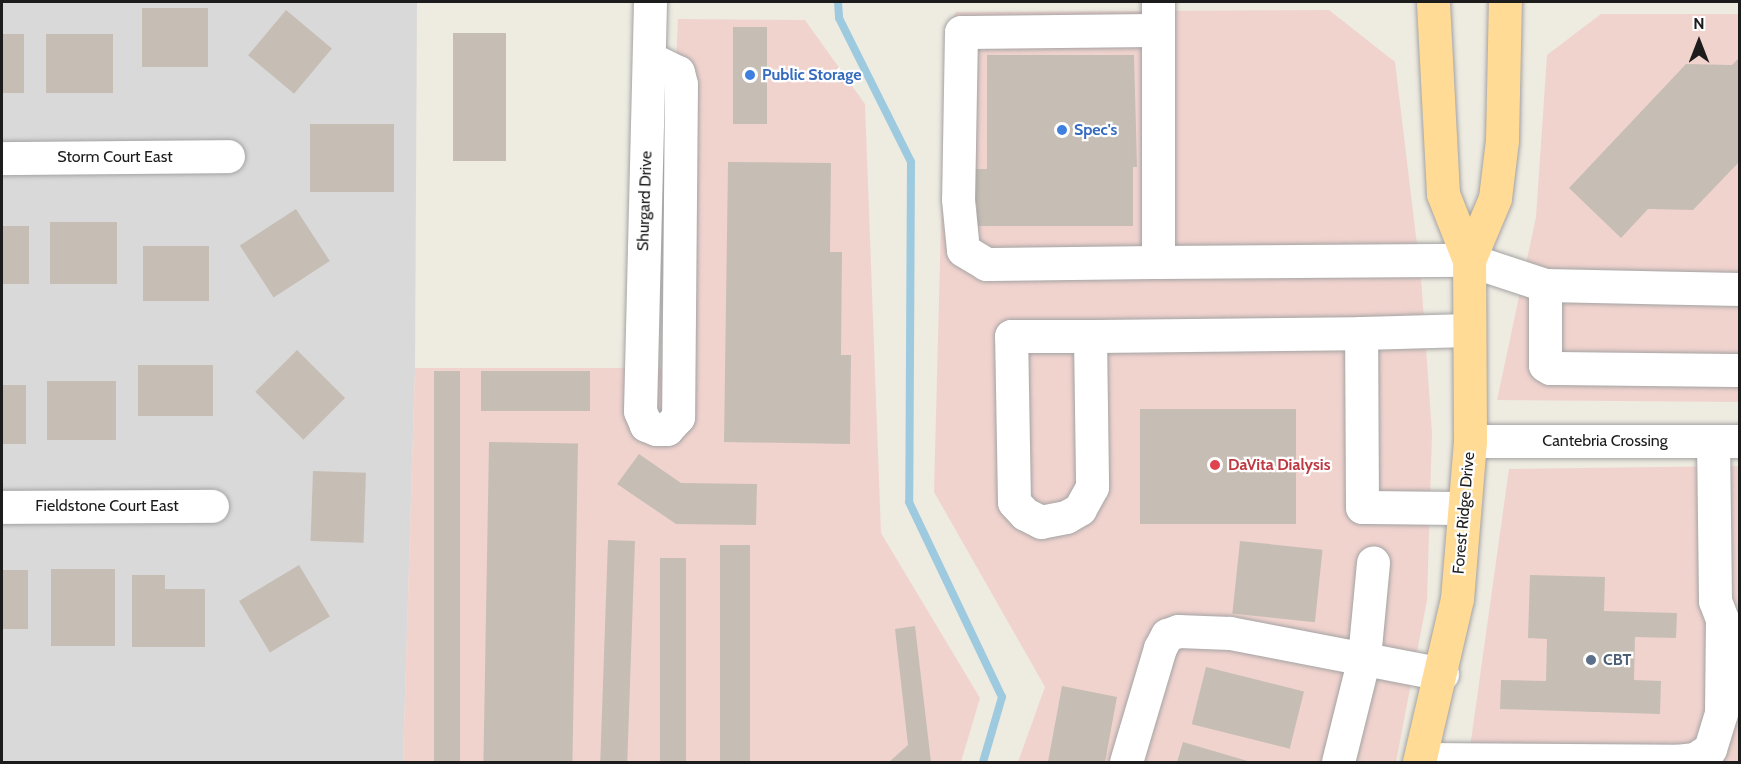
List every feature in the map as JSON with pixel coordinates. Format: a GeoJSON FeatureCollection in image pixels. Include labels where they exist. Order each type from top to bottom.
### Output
{"type":"FeatureCollection","features":[{"type":"Feature","properties":{"kind":"main road","name":"Forest Ridge Drive"},"geometry":{"type":"LineString","coordinates":[[1420,760],[1442,674],[1457,598],[1470,441],[1469,260],[1443,194],[1433,2]]}},
{"type":"Feature","properties":{"kind":"main road","name":"Forest Ridge Drive"},"geometry":{"type":"LineString","coordinates":[[1469,260],[1495,198],[1502,140],[1505,2]]}},
{"type":"Feature","properties":{"kind":"street","name":"Shurgard Drive"},"geometry":{"type":"LineString","coordinates":[[640,400],[650,2]]}},
{"type":"Feature","properties":{"kind":"street"},"geometry":{"type":"LineString","coordinates":[[1158,262],[1158,16],[961,32],[958,199],[963,250],[986,264],[1469,260],[1545,285],[1740,289]]}},
{"type":"Feature","properties":{"kind":"street","name":"Storm Court East"},"geometry":{"type":"LineString","coordinates":[[2,158],[228,156]]}},
{"type":"Feature","properties":{"kind":"street"},"geometry":{"type":"LineString","coordinates":[[1545,285],[1545,365],[1550,368],[1740,370]]}},
{"type":"Feature","properties":{"kind":"street"},"geometry":{"type":"LineString","coordinates":[[1090,336],[1092,487],[1080,508],[1066,517],[1041,522],[1025,514],[1014,502],[1011,336],[1469,330]]}},
{"type":"Feature","properties":{"kind":"street"},"geometry":{"type":"LineString","coordinates":[[1361,333],[1362,507],[1464,508]]}},
{"type":"Feature","properties":{"kind":"street","name":"Cantebria Crossing"},"geometry":{"type":"LineString","coordinates":[[1470,441],[1726,441]]}},
{"type":"Feature","properties":{"kind":"street"},"geometry":{"type":"LineString","coordinates":[[1420,760],[1676,761],[1695,759],[1710,749],[1721,713],[1722,619],[1715,601],[1726,441]]}},
{"type":"Feature","properties":{"kind":"street","name":"Fieldstone Court East"},"geometry":{"type":"LineString","coordinates":[[2,507],[212,506]]}},
{"type":"Feature","properties":{"kind":"street"},"geometry":{"type":"LineString","coordinates":[[1338,762],[1364,658],[1373,562]]}},
{"type":"Feature","properties":{"kind":"street"},"geometry":{"type":"LineString","coordinates":[[1126,762],[1167,635],[1230,633],[1442,674]]}},
{"type":"Feature","properties":{"kind":"shaded area"},"geometry":{"type":"Polygon","coordinates":[[[2,2],[417,2],[415,368],[403,762],[2,762],[2,2]]]}},
{"type":"Feature","properties":{"kind":"shaded area"},"geometry":{"type":"Polygon","coordinates":[[[1329,10],[1395,62],[1421,278],[1432,433],[1427,600],[1396,762],[1018,762],[1045,687],[934,492],[946,30],[956,12],[1329,10]]]}},
{"type":"Feature","properties":{"kind":"shaded area"},"geometry":{"type":"Polygon","coordinates":[[[1601,14],[1739,14],[1739,402],[1497,400],[1536,217],[1547,55],[1601,14]]]}},
{"type":"Feature","properties":{"kind":"shaded area"},"geometry":{"type":"Polygon","coordinates":[[[678,19],[805,20],[865,104],[881,533],[980,698],[961,762],[403,762],[415,368],[662,368],[678,19]]]}},
{"type":"Feature","properties":{"kind":"shaded area"},"geometry":{"type":"Polygon","coordinates":[[[1739,466],[1739,762],[1468,762],[1509,469],[1739,466]]]}},
{"type":"Feature","properties":{"kind":"building"},"geometry":{"type":"Polygon","coordinates":[[[142,8],[208,8],[208,67],[142,67],[142,8]]]}},
{"type":"Feature","properties":{"kind":"building"},"geometry":{"type":"Polygon","coordinates":[[[286,10],[332,49],[294,94],[248,55],[286,10]]]}},
{"type":"Feature","properties":{"kind":"building","name":"Public Storage"},"geometry":{"type":"Polygon","coordinates":[[[733,27],[767,27],[767,124],[733,124],[733,27]]]}},
{"type":"Feature","properties":{"kind":"building"},"geometry":{"type":"Polygon","coordinates":[[[453,33],[506,33],[506,161],[453,161],[453,33]]]}},
{"type":"Feature","properties":{"kind":"building"},"geometry":{"type":"Polygon","coordinates":[[[2,34],[24,34],[24,93],[2,93],[2,34]]]}},
{"type":"Feature","properties":{"kind":"building"},"geometry":{"type":"Polygon","coordinates":[[[46,34],[113,34],[113,93],[46,93],[46,34]]]}},
{"type":"Feature","properties":{"kind":"building","name":"Spec's"},"geometry":{"type":"Polygon","coordinates":[[[987,55],[1134,55],[1137,167],[1133,167],[1133,226],[977,226],[977,205],[971,205],[971,169],[987,169],[987,55]]]}},
{"type":"Feature","properties":{"kind":"building"},"geometry":{"type":"Polygon","coordinates":[[[1740,57],[1740,161],[1693,210],[1648,209],[1621,238],[1569,188],[1686,64],[1732,65],[1740,57]]]}},
{"type":"Feature","properties":{"kind":"building"},"geometry":{"type":"Polygon","coordinates":[[[310,124],[394,124],[394,192],[310,192],[310,124]]]}},
{"type":"Feature","properties":{"kind":"building"},"geometry":{"type":"Polygon","coordinates":[[[728,162],[831,163],[830,252],[842,252],[841,355],[851,355],[850,444],[724,442],[728,162]]]}},
{"type":"Feature","properties":{"kind":"building"},"geometry":{"type":"Polygon","coordinates":[[[296,209],[330,261],[274,297],[240,245],[296,209]]]}},
{"type":"Feature","properties":{"kind":"building"},"geometry":{"type":"Polygon","coordinates":[[[50,222],[117,222],[117,284],[50,284],[50,222]]]}},
{"type":"Feature","properties":{"kind":"building"},"geometry":{"type":"Polygon","coordinates":[[[2,226],[29,226],[29,284],[2,284],[2,226]]]}},
{"type":"Feature","properties":{"kind":"building"},"geometry":{"type":"Polygon","coordinates":[[[143,246],[209,246],[209,301],[143,301],[143,246]]]}},
{"type":"Feature","properties":{"kind":"building"},"geometry":{"type":"Polygon","coordinates":[[[297,350],[345,398],[303,440],[255,392],[297,350]]]}},
{"type":"Feature","properties":{"kind":"building"},"geometry":{"type":"Polygon","coordinates":[[[138,365],[213,365],[213,416],[138,416],[138,365]]]}},
{"type":"Feature","properties":{"kind":"building"},"geometry":{"type":"Polygon","coordinates":[[[434,371],[460,371],[460,762],[434,762],[434,371]]]}},
{"type":"Feature","properties":{"kind":"building"},"geometry":{"type":"Polygon","coordinates":[[[481,371],[590,371],[590,411],[481,411],[481,371]]]}},
{"type":"Feature","properties":{"kind":"building"},"geometry":{"type":"Polygon","coordinates":[[[47,381],[116,381],[116,440],[47,440],[47,381]]]}},
{"type":"Feature","properties":{"kind":"building"},"geometry":{"type":"Polygon","coordinates":[[[2,385],[26,385],[26,444],[2,444],[2,385]]]}},
{"type":"Feature","properties":{"kind":"building"},"geometry":{"type":"Polygon","coordinates":[[[1140,409],[1296,409],[1296,524],[1140,524],[1140,409]]]}},
{"type":"Feature","properties":{"kind":"building"},"geometry":{"type":"Polygon","coordinates":[[[489,442],[578,444],[572,762],[483,762],[489,442]]]}},
{"type":"Feature","properties":{"kind":"building"},"geometry":{"type":"Polygon","coordinates":[[[639,454],[681,483],[757,484],[756,525],[676,524],[617,484],[639,454]]]}},
{"type":"Feature","properties":{"kind":"building"},"geometry":{"type":"Polygon","coordinates":[[[313,471],[366,473],[364,543],[311,541],[313,471]]]}},
{"type":"Feature","properties":{"kind":"building"},"geometry":{"type":"Polygon","coordinates":[[[608,540],[635,541],[627,762],[600,762],[608,540]]]}},
{"type":"Feature","properties":{"kind":"building"},"geometry":{"type":"Polygon","coordinates":[[[1240,541],[1323,550],[1315,622],[1232,614],[1240,541]]]}},
{"type":"Feature","properties":{"kind":"building"},"geometry":{"type":"Polygon","coordinates":[[[720,545],[750,545],[750,762],[720,762],[720,545]]]}},
{"type":"Feature","properties":{"kind":"building"},"geometry":{"type":"Polygon","coordinates":[[[660,558],[686,558],[686,762],[660,762],[660,558]]]}},
{"type":"Feature","properties":{"kind":"building"},"geometry":{"type":"Polygon","coordinates":[[[299,565],[330,616],[270,652],[239,601],[299,565]]]}},
{"type":"Feature","properties":{"kind":"building"},"geometry":{"type":"Polygon","coordinates":[[[51,569],[115,569],[115,646],[51,646],[51,569]]]}},
{"type":"Feature","properties":{"kind":"building"},"geometry":{"type":"Polygon","coordinates":[[[2,570],[28,570],[28,629],[2,629],[2,570]]]}},
{"type":"Feature","properties":{"kind":"building"},"geometry":{"type":"Polygon","coordinates":[[[132,575],[165,575],[165,589],[205,589],[205,647],[132,647],[132,575]]]}},
{"type":"Feature","properties":{"kind":"building","name":"CBT"},"geometry":{"type":"Polygon","coordinates":[[[1530,575],[1605,577],[1604,611],[1677,613],[1676,638],[1635,637],[1634,680],[1661,681],[1660,714],[1500,709],[1501,680],[1546,681],[1547,639],[1528,638],[1530,575]]]}},
{"type":"Feature","properties":{"kind":"building"},"geometry":{"type":"Polygon","coordinates":[[[915,626],[931,762],[889,762],[908,745],[895,629],[915,626]]]}},
{"type":"Feature","properties":{"kind":"building"},"geometry":{"type":"Polygon","coordinates":[[[1206,667],[1304,691],[1290,749],[1192,724],[1206,667]]]}},
{"type":"Feature","properties":{"kind":"building"},"geometry":{"type":"Polygon","coordinates":[[[1062,686],[1117,697],[1105,762],[1048,762],[1062,686]]]}},
{"type":"Feature","properties":{"kind":"building"},"geometry":{"type":"Polygon","coordinates":[[[1183,742],[1251,762],[1177,762],[1183,742]]]}},
{"type":"Feature","properties":{"kind":"waterway"},"geometry":{"type":"LineString","coordinates":[[838,2],[839,18],[911,162],[909,502],[1002,697],[983,762]]}},
{"type":"Feature","properties":{"kind":"place","name":"Public Storage"},"geometry":{"type":"Point","coordinates":[750,75]}},
{"type":"Feature","properties":{"kind":"place","name":"Spec's"},"geometry":{"type":"Point","coordinates":[1062,130]}},
{"type":"Feature","properties":{"kind":"place","name":"DaVita Dialysis"},"geometry":{"type":"Point","coordinates":[1215,465]}},
{"type":"Feature","properties":{"kind":"place","name":"CBT"},"geometry":{"type":"Point","coordinates":[1591,660]}}]}
